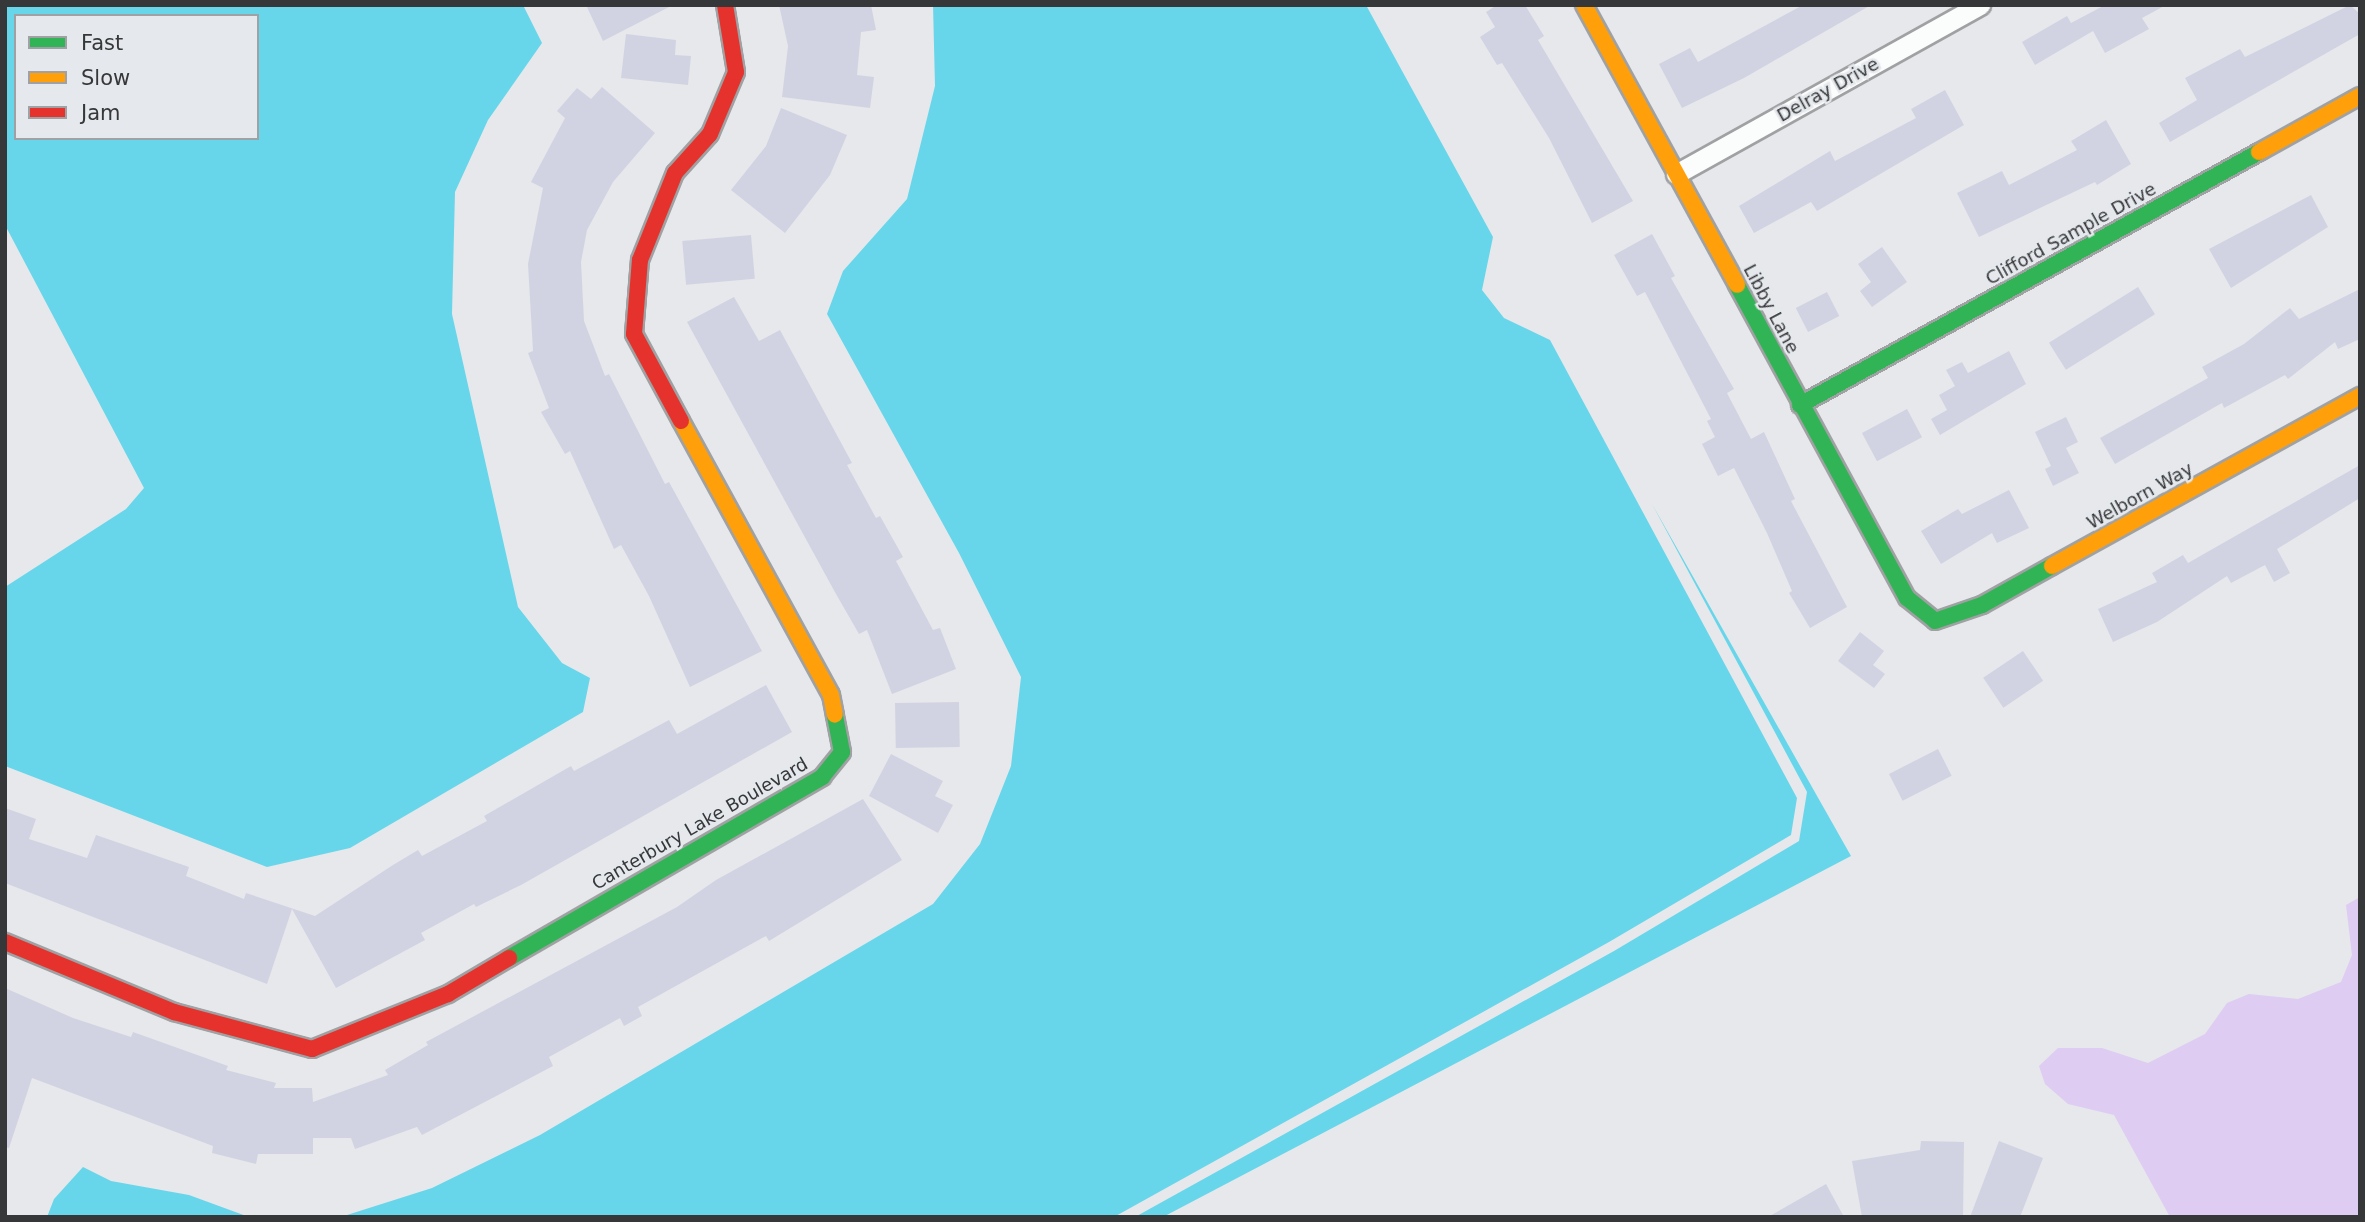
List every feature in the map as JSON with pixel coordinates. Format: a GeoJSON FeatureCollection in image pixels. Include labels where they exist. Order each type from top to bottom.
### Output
{"type":"FeatureCollection","features":[{"type":"Feature","properties":{"kind":"street","name":"Canterbury Lake Boulevard"},"geometry":{"type":"LineString","coordinates":[[5,942],[174,1012],[312,1049],[449,994],[822,777],[842,752],[831,695],[634,334],[639,260],[675,173],[710,134],[736,72],[725,5]]}},
{"type":"Feature","properties":{"kind":"street","name":"Libby Lane"},"geometry":{"type":"LineString","coordinates":[[1584,5],[1907,598],[1935,621]]}},
{"type":"Feature","properties":{"kind":"street","name":"Delray Drive"},"geometry":{"type":"LineString","coordinates":[[1676,174],[1980,5]]}},
{"type":"Feature","properties":{"kind":"street","name":"Clifford Sample Drive"},"geometry":{"type":"LineString","coordinates":[[1800,405],[2360,96]]}},
{"type":"Feature","properties":{"kind":"street","name":"Welborn Way"},"geometry":{"type":"LineString","coordinates":[[1935,621],[1982,605],[2360,396]]}},
{"type":"Feature","properties":{"kind":"shaded area"},"geometry":{"type":"Polygon","coordinates":[[[2360,897],[2360,1217],[2170,1217],[2114,1115],[2068,1104],[2045,1084],[2039,1066],[2058,1048],[2102,1048],[2148,1063],[2205,1034],[2227,1003],[2249,994],[2298,999],[2341,982],[2352,955],[2346,905],[2360,897]]]}},
{"type":"Feature","properties":{"kind":"water"},"geometry":{"type":"Polygon","coordinates":[[[5,5],[523,5],[542,43],[488,120],[455,192],[452,314],[518,607],[562,663],[590,678],[583,712],[350,848],[267,867],[5,766],[5,587],[126,509],[144,488],[5,225],[5,5]]]}},
{"type":"Feature","properties":{"kind":"water"},"geometry":{"type":"Polygon","coordinates":[[[933,5],[1366,5],[1493,237],[1482,290],[1504,318],[1550,340],[1797,798],[1791,835],[1609,942],[1114,1217],[305,1217],[347,1215],[432,1188],[540,1135],[933,904],[980,844],[1011,766],[1021,677],[959,553],[827,314],[843,271],[907,199],[935,86],[933,5]]]}},
{"type":"Feature","properties":{"kind":"water"},"geometry":{"type":"Polygon","coordinates":[[[1652,504],[1851,856],[1163,1217],[1135,1217],[1614,951],[1799,841],[1807,792],[1652,504]]]}},
{"type":"Feature","properties":{"kind":"water"},"geometry":{"type":"Polygon","coordinates":[[[83,1167],[111,1181],[189,1195],[249,1217],[47,1217],[54,1199],[83,1167]]]}},
{"type":"Feature","properties":{"kind":"building"},"geometry":{"type":"Polygon","coordinates":[[[586,5],[673,5],[603,41],[586,5]]]}},
{"type":"Feature","properties":{"kind":"building"},"geometry":{"type":"Polygon","coordinates":[[[779,5],[871,5],[876,30],[861,32],[857,75],[874,77],[870,108],[782,97],[788,46],[779,5]]]}},
{"type":"Feature","properties":{"kind":"building"},"geometry":{"type":"Polygon","coordinates":[[[1497,5],[1525,5],[1544,36],[1538,40],[1633,201],[1592,223],[1549,138],[1502,63],[1497,65],[1480,37],[1495,27],[1486,12],[1497,5]]]}},
{"type":"Feature","properties":{"kind":"building"},"geometry":{"type":"Polygon","coordinates":[[[1803,5],[1871,5],[1744,78],[1682,108],[1659,64],[1690,48],[1698,62],[1803,5]]]}},
{"type":"Feature","properties":{"kind":"building"},"geometry":{"type":"Polygon","coordinates":[[[2105,5],[2166,5],[2142,18],[2149,29],[2105,53],[2093,31],[2035,65],[2022,42],[2067,16],[2071,23],[2105,5]]]}},
{"type":"Feature","properties":{"kind":"building"},"geometry":{"type":"Polygon","coordinates":[[[2350,5],[2360,14],[2360,34],[2170,142],[2159,123],[2197,100],[2185,78],[2240,49],[2245,57],[2350,5]]]}},
{"type":"Feature","properties":{"kind":"building"},"geometry":{"type":"Polygon","coordinates":[[[626,34],[676,40],[675,55],[691,56],[688,85],[621,78],[626,34]]]}},
{"type":"Feature","properties":{"kind":"building"},"geometry":{"type":"Polygon","coordinates":[[[602,87],[655,133],[613,182],[587,230],[581,262],[584,321],[605,376],[609,374],[665,484],[669,482],[762,651],[690,687],[649,596],[621,545],[614,549],[570,451],[565,454],[541,412],[549,408],[528,353],[533,351],[528,264],[543,188],[531,182],[565,118],[557,111],[577,88],[591,99],[602,87]]]}},
{"type":"Feature","properties":{"kind":"building"},"geometry":{"type":"Polygon","coordinates":[[[1945,90],[1964,125],[1817,211],[1811,202],[1754,233],[1739,206],[1830,151],[1835,161],[1916,118],[1911,109],[1945,90]]]}},
{"type":"Feature","properties":{"kind":"building"},"geometry":{"type":"Polygon","coordinates":[[[781,108],[847,135],[830,175],[785,233],[731,190],[766,146],[781,108]]]}},
{"type":"Feature","properties":{"kind":"building"},"geometry":{"type":"Polygon","coordinates":[[[2106,120],[2131,164],[2097,185],[2095,182],[1979,237],[1957,193],[2002,171],[2009,185],[2077,150],[2071,141],[2106,120]]]}},
{"type":"Feature","properties":{"kind":"building"},"geometry":{"type":"Polygon","coordinates":[[[2311,195],[2328,227],[2231,288],[2209,249],[2311,195]]]}},
{"type":"Feature","properties":{"kind":"building"},"geometry":{"type":"Polygon","coordinates":[[[1652,234],[1675,276],[1671,278],[1734,389],[1727,393],[1751,439],[1764,432],[1795,499],[1791,501],[1847,607],[1810,628],[1789,593],[1792,591],[1767,533],[1734,468],[1718,476],[1702,444],[1715,437],[1707,421],[1711,419],[1645,292],[1637,296],[1614,255],[1652,234]]]}},
{"type":"Feature","properties":{"kind":"building"},"geometry":{"type":"Polygon","coordinates":[[[751,235],[755,279],[686,285],[682,241],[751,235]]]}},
{"type":"Feature","properties":{"kind":"building"},"geometry":{"type":"Polygon","coordinates":[[[1882,247],[1907,282],[1872,307],[1860,291],[1871,282],[1858,264],[1882,247]]]}},
{"type":"Feature","properties":{"kind":"building"},"geometry":{"type":"Polygon","coordinates":[[[2138,287],[2155,314],[2066,370],[2049,343],[2138,287]]]}},
{"type":"Feature","properties":{"kind":"building"},"geometry":{"type":"Polygon","coordinates":[[[2360,289],[2360,339],[2338,349],[2335,342],[2288,379],[2285,375],[2224,408],[2222,403],[2115,464],[2100,438],[2208,378],[2202,367],[2244,344],[2290,308],[2299,319],[2360,289]]]}},
{"type":"Feature","properties":{"kind":"building"},"geometry":{"type":"Polygon","coordinates":[[[1827,292],[1839,316],[1808,332],[1796,308],[1827,292]]]}},
{"type":"Feature","properties":{"kind":"building"},"geometry":{"type":"Polygon","coordinates":[[[734,297],[759,341],[780,330],[852,463],[847,465],[876,518],[880,516],[903,557],[896,561],[933,630],[940,628],[956,669],[892,694],[867,630],[859,634],[687,322],[734,297]]]}},
{"type":"Feature","properties":{"kind":"building"},"geometry":{"type":"Polygon","coordinates":[[[2009,351],[2026,384],[1940,435],[1931,419],[1947,410],[1939,395],[1955,386],[1946,370],[1962,362],[1968,373],[2009,351]]]}},
{"type":"Feature","properties":{"kind":"building"},"geometry":{"type":"Polygon","coordinates":[[[1907,409],[1922,437],[1877,461],[1862,433],[1907,409]]]}},
{"type":"Feature","properties":{"kind":"building"},"geometry":{"type":"Polygon","coordinates":[[[2066,417],[2078,442],[2066,448],[2079,473],[2053,486],[2045,469],[2051,466],[2035,432],[2066,417]]]}},
{"type":"Feature","properties":{"kind":"building"},"geometry":{"type":"Polygon","coordinates":[[[2360,465],[2360,498],[2277,549],[2290,573],[2274,582],[2265,565],[2231,583],[2227,576],[2157,622],[2113,642],[2098,609],[2157,582],[2152,573],[2183,555],[2188,563],[2360,465]]]}},
{"type":"Feature","properties":{"kind":"building"},"geometry":{"type":"Polygon","coordinates":[[[2009,490],[2029,528],[1997,543],[1992,533],[1941,564],[1921,531],[1958,509],[1962,514],[2009,490]]]}},
{"type":"Feature","properties":{"kind":"building"},"geometry":{"type":"Polygon","coordinates":[[[1860,632],[1884,651],[1873,665],[1885,674],[1874,688],[1838,661],[1860,632]]]}},
{"type":"Feature","properties":{"kind":"building"},"geometry":{"type":"Polygon","coordinates":[[[2023,651],[2043,681],[2003,708],[1983,678],[2023,651]]]}},
{"type":"Feature","properties":{"kind":"building"},"geometry":{"type":"Polygon","coordinates":[[[766,685],[792,732],[521,885],[476,907],[474,904],[421,933],[425,940],[336,988],[292,909],[267,984],[5,883],[5,808],[36,819],[29,839],[87,858],[96,835],[189,867],[186,876],[244,899],[246,893],[315,916],[418,850],[422,856],[487,821],[484,816],[571,766],[574,771],[669,720],[677,734],[766,685]]]}},
{"type":"Feature","properties":{"kind":"building"},"geometry":{"type":"Polygon","coordinates":[[[959,702],[960,747],[896,748],[895,703],[959,702]]]}},
{"type":"Feature","properties":{"kind":"building"},"geometry":{"type":"Polygon","coordinates":[[[1938,749],[1952,776],[1903,801],[1889,774],[1938,749]]]}},
{"type":"Feature","properties":{"kind":"building"},"geometry":{"type":"Polygon","coordinates":[[[891,754],[943,781],[935,796],[953,805],[938,833],[869,796],[891,754]]]}},
{"type":"Feature","properties":{"kind":"building"},"geometry":{"type":"Polygon","coordinates":[[[863,799],[902,860],[769,941],[766,936],[638,1007],[642,1016],[624,1026],[620,1018],[549,1057],[553,1066],[422,1135],[417,1127],[355,1149],[351,1138],[313,1138],[313,1154],[258,1154],[256,1164],[212,1153],[213,1146],[32,1078],[9,1148],[5,1147],[5,988],[73,1018],[131,1037],[133,1032],[228,1066],[226,1070],[276,1083],[274,1088],[312,1088],[313,1102],[388,1075],[385,1070],[428,1045],[426,1042],[677,907],[716,880],[863,799]]]}},
{"type":"Feature","properties":{"kind":"building"},"geometry":{"type":"Polygon","coordinates":[[[1921,1141],[1964,1142],[1963,1217],[1862,1217],[1852,1161],[1920,1150],[1921,1141]]]}},
{"type":"Feature","properties":{"kind":"building"},"geometry":{"type":"Polygon","coordinates":[[[1999,1141],[2043,1158],[2020,1217],[1970,1217],[1999,1141]]]}},
{"type":"Feature","properties":{"kind":"building"},"geometry":{"type":"Polygon","coordinates":[[[1826,1184],[1844,1217],[1768,1217],[1826,1184]]]}},
{"type":"Feature","properties":{"kind":"traffic: fast"},"geometry":{"type":"LineString","coordinates":[[1800,405],[2259,152]]}},
{"type":"Feature","properties":{"kind":"traffic: fast"},"geometry":{"type":"LineString","coordinates":[[1737,285],[1907,598],[1935,621],[1982,605],[2052,566]]}},
{"type":"Feature","properties":{"kind":"traffic: fast"},"geometry":{"type":"LineString","coordinates":[[509,958],[822,777],[842,752],[835,715]]}},
{"type":"Feature","properties":{"kind":"traffic: slow"},"geometry":{"type":"LineString","coordinates":[[1584,5],[1737,285]]}},
{"type":"Feature","properties":{"kind":"traffic: slow"},"geometry":{"type":"LineString","coordinates":[[2259,152],[2360,96]]}},
{"type":"Feature","properties":{"kind":"traffic: slow"},"geometry":{"type":"LineString","coordinates":[[2052,566],[2360,396]]}},
{"type":"Feature","properties":{"kind":"traffic: slow"},"geometry":{"type":"LineString","coordinates":[[681,421],[831,695],[835,715]]}},
{"type":"Feature","properties":{"kind":"traffic: jam"},"geometry":{"type":"LineString","coordinates":[[681,421],[634,334],[640,260],[675,173],[710,134],[736,72],[725,5]]}},
{"type":"Feature","properties":{"kind":"traffic: jam"},"geometry":{"type":"LineString","coordinates":[[5,942],[174,1012],[312,1049],[448,994],[509,958]]}}]}
